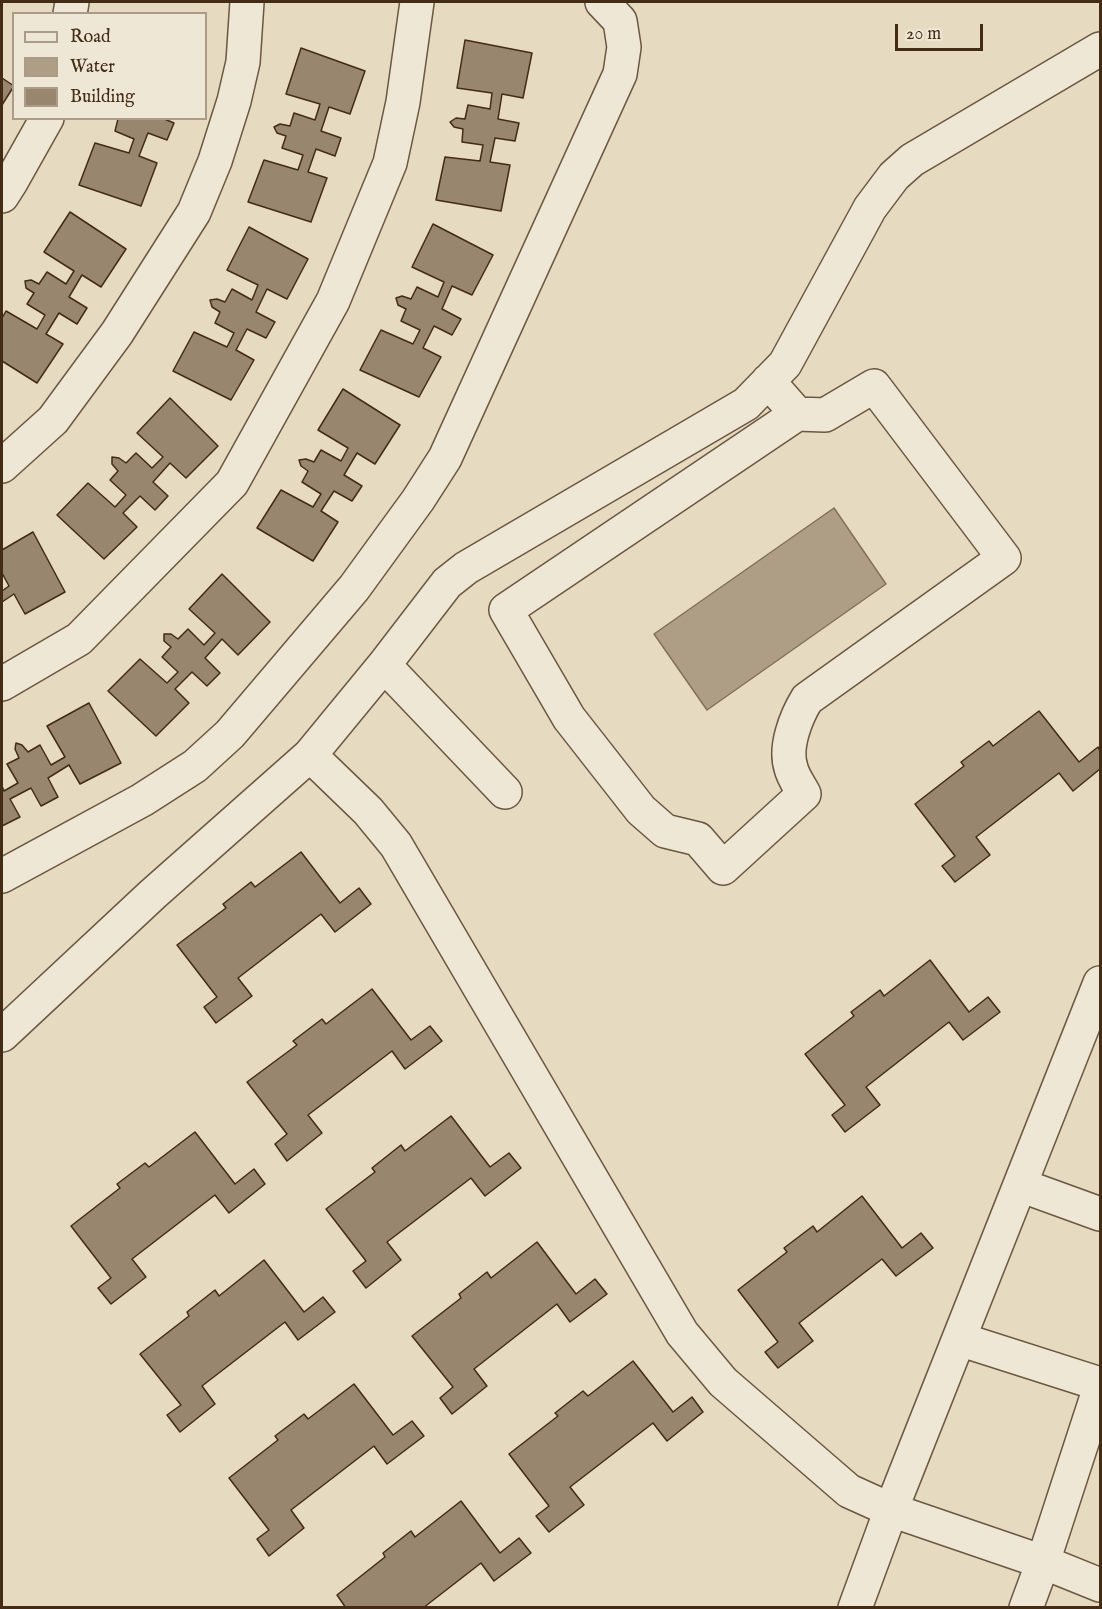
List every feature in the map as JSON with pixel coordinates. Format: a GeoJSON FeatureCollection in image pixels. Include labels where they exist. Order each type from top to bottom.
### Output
{"type":"FeatureCollection","features":[{"type":"Feature","properties":{"kind":"street"},"geometry":{"type":"LineString","coordinates":[[2,466],[52,420],[117,333],[194,212],[215,161],[243,63],[247,2]]}},
{"type":"Feature","properties":{"kind":"street"},"geometry":{"type":"LineString","coordinates":[[2,684],[79,639],[231,483],[333,301],[390,163],[403,102],[417,2]]}},
{"type":"Feature","properties":{"kind":"street"},"geometry":{"type":"LineString","coordinates":[[2,876],[141,800],[204,758],[230,734],[354,588],[418,500],[445,458],[621,74],[624,47],[620,21],[602,2]]}},
{"type":"Feature","properties":{"kind":"street"},"geometry":{"type":"LineString","coordinates":[[2,1035],[153,894],[310,755],[384,665],[447,583],[466,568],[746,404],[785,364],[870,208],[894,176],[912,160],[1101,49]]}},
{"type":"Feature","properties":{"kind":"street"},"geometry":{"type":"LineString","coordinates":[[2,196],[46,120]]}},
{"type":"Feature","properties":{"kind":"street"},"geometry":{"type":"LineString","coordinates":[[768,381],[797,414],[825,415],[873,386],[1004,558],[807,699],[797,714],[790,739],[790,767],[804,794],[723,868],[698,839],[665,831],[641,810],[569,718],[506,610],[797,414]]}},
{"type":"Feature","properties":{"kind":"street"},"geometry":{"type":"LineString","coordinates":[[384,665],[505,792]]}},
{"type":"Feature","properties":{"kind":"street"},"geometry":{"type":"LineString","coordinates":[[310,755],[368,811],[396,844],[682,1333],[723,1382],[849,1491],[891,1510],[1043,1562],[1101,1585]]}},
{"type":"Feature","properties":{"kind":"street"},"geometry":{"type":"LineString","coordinates":[[855,1608],[891,1510],[1101,983]]}},
{"type":"Feature","properties":{"kind":"street"},"geometry":{"type":"LineString","coordinates":[[1020,1185],[1101,1214]]}},
{"type":"Feature","properties":{"kind":"street"},"geometry":{"type":"LineString","coordinates":[[959,1339],[1101,1386],[1026,1608]]}},
{"type":"Feature","properties":{"kind":"water"},"geometry":{"type":"Polygon","coordinates":[[[834,508],[886,584],[707,710],[654,634],[834,508]]]}},
{"type":"Feature","properties":{"kind":"building"},"geometry":{"type":"Polygon","coordinates":[[[465,40],[532,53],[523,98],[502,94],[498,119],[519,123],[515,141],[495,138],[490,162],[510,165],[501,211],[436,200],[445,157],[480,161],[483,145],[462,142],[463,129],[454,127],[450,122],[456,118],[465,119],[468,105],[490,109],[492,93],[457,88],[465,40]]]}},
{"type":"Feature","properties":{"kind":"building"},"geometry":{"type":"Polygon","coordinates":[[[301,48],[365,71],[350,114],[329,107],[321,131],[341,138],[335,156],[316,149],[308,172],[327,178],[311,222],[248,202],[264,160],[298,170],[303,155],[282,148],[286,136],[277,133],[274,127],[280,124],[290,126],[294,113],[315,120],[320,104],[286,94],[301,48]]]}},
{"type":"Feature","properties":{"kind":"building"},"geometry":{"type":"Polygon","coordinates":[[[2,78],[12,85],[12,89],[2,105],[2,78]]]}},
{"type":"Feature","properties":{"kind":"building"},"geometry":{"type":"Polygon","coordinates":[[[118,120],[167,120],[174,123],[167,140],[148,133],[139,156],[157,163],[141,206],[79,185],[95,143],[129,153],[134,139],[115,131],[118,120]]]}},
{"type":"Feature","properties":{"kind":"building"},"geometry":{"type":"Polygon","coordinates":[[[70,212],[126,249],[101,287],[82,275],[69,297],[87,308],[77,324],[59,313],[46,334],[63,344],[37,383],[2,361],[2,318],[6,311],[37,329],[45,315],[27,304],[34,293],[26,288],[25,281],[31,280],[39,284],[47,272],[66,284],[74,271],[44,252],[70,212]]]}},
{"type":"Feature","properties":{"kind":"building"},"geometry":{"type":"Polygon","coordinates":[[[433,224],[493,255],[472,295],[452,286],[442,309],[461,319],[452,335],[434,326],[423,348],[441,357],[419,397],[360,370],[381,330],[413,344],[420,330],[401,321],[406,309],[398,305],[396,298],[402,296],[411,299],[417,287],[438,297],[444,282],[412,267],[433,224]]]}},
{"type":"Feature","properties":{"kind":"building"},"geometry":{"type":"Polygon","coordinates":[[[249,227],[308,259],[287,299],[267,289],[256,312],[275,322],[266,338],[247,329],[236,350],[254,360],[231,400],[173,371],[194,332],[227,347],[234,333],[215,323],[220,312],[212,307],[210,300],[217,299],[225,302],[232,289],[252,300],[258,285],[227,270],[249,227]]]}},
{"type":"Feature","properties":{"kind":"building"},"geometry":{"type":"Polygon","coordinates":[[[343,389],[400,425],[375,464],[357,453],[344,475],[362,486],[352,501],[334,491],[321,511],[338,522],[313,561],[257,528],[281,490],[313,507],[321,494],[302,482],[308,471],[301,466],[299,460],[306,459],[314,462],[321,450],[341,461],[348,448],[318,430],[343,389]]]}},
{"type":"Feature","properties":{"kind":"building"},"geometry":{"type":"Polygon","coordinates":[[[170,398],[218,446],[186,478],[170,463],[153,482],[168,496],[155,510],[140,496],[123,513],[137,527],[104,559],[57,515],[88,483],[115,507],[126,495],[110,480],[118,471],[112,464],[112,457],[119,458],[126,463],[136,453],[152,468],[163,457],[137,433],[170,398]]]}},
{"type":"Feature","properties":{"kind":"building"},"geometry":{"type":"Polygon","coordinates":[[[33,532],[65,592],[25,614],[14,594],[2,602],[2,591],[9,586],[2,573],[2,550],[33,532]]]}},
{"type":"Feature","properties":{"kind":"building"},"geometry":{"type":"Polygon","coordinates":[[[222,574],[270,622],[238,655],[222,639],[205,658],[220,673],[207,686],[192,672],[175,689],[189,703],[156,736],[108,691],[140,659],[167,683],[178,672],[162,657],[171,647],[164,641],[164,634],[171,634],[178,639],[188,629],[204,645],[215,633],[189,609],[222,574]]]}},
{"type":"Feature","properties":{"kind":"building"},"geometry":{"type":"Polygon","coordinates":[[[89,703],[121,763],[80,784],[69,765],[48,778],[58,797],[41,806],[31,788],[10,799],[20,817],[2,826],[2,786],[4,791],[18,783],[7,764],[19,758],[15,749],[16,743],[22,745],[28,752],[40,745],[51,765],[65,757],[47,726],[89,703]]]}},
{"type":"Feature","properties":{"kind":"building"},"geometry":{"type":"Polygon","coordinates":[[[1039,711],[1079,762],[1098,747],[1100,769],[1073,791],[1059,773],[976,837],[990,855],[955,882],[942,866],[955,856],[915,804],[964,766],[961,762],[989,741],[993,746],[1039,711]]]}},
{"type":"Feature","properties":{"kind":"building"},"geometry":{"type":"Polygon","coordinates":[[[301,852],[340,903],[359,888],[371,904],[335,932],[321,914],[238,978],[252,996],[216,1023],[204,1007],[217,997],[177,945],[226,908],[223,904],[251,882],[255,887],[301,852]]]}},
{"type":"Feature","properties":{"kind":"building"},"geometry":{"type":"Polygon","coordinates":[[[930,960],[969,1012],[988,997],[1000,1012],[963,1040],[949,1022],[866,1087],[880,1105],[845,1132],[832,1115],[845,1105],[805,1054],[854,1016],[851,1012],[880,990],[884,996],[930,960]]]}},
{"type":"Feature","properties":{"kind":"building"},"geometry":{"type":"Polygon","coordinates":[[[372,989],[411,1040],[430,1026],[442,1041],[405,1069],[392,1051],[308,1115],[322,1133],[287,1161],[275,1144],[287,1134],[247,1082],[297,1045],[293,1041],[322,1019],[326,1024],[372,989]]]}},
{"type":"Feature","properties":{"kind":"building"},"geometry":{"type":"Polygon","coordinates":[[[451,1116],[490,1167],[509,1153],[521,1168],[485,1196],[471,1178],[387,1242],[401,1260],[366,1288],[353,1271],[366,1261],[326,1209],[375,1172],[372,1168],[401,1145],[405,1151],[451,1116]]]}},
{"type":"Feature","properties":{"kind":"building"},"geometry":{"type":"Polygon","coordinates":[[[195,1132],[235,1184],[254,1169],[265,1184],[229,1213],[215,1195],[132,1259],[146,1277],[111,1304],[98,1288],[111,1278],[71,1226],[120,1188],[117,1184],[145,1163],[149,1167],[195,1132]]]}},
{"type":"Feature","properties":{"kind":"building"},"geometry":{"type":"Polygon","coordinates":[[[862,1196],[902,1248],[921,1233],[933,1248],[896,1276],[882,1259],[799,1323],[813,1341],[778,1368],[765,1352],[778,1342],[738,1290],[787,1252],[784,1248],[813,1226],[817,1232],[862,1196]]]}},
{"type":"Feature","properties":{"kind":"building"},"geometry":{"type":"Polygon","coordinates":[[[537,1242],[576,1294],[595,1279],[607,1294],[570,1322],[557,1304],[474,1369],[487,1386],[452,1414],[440,1398],[453,1387],[412,1336],[461,1298],[459,1294],[487,1272],[491,1278],[537,1242]]]}},
{"type":"Feature","properties":{"kind":"building"},"geometry":{"type":"Polygon","coordinates":[[[264,1260],[304,1312],[323,1297],[335,1312],[298,1340],[285,1322],[202,1386],[215,1404],[180,1432],[167,1415],[181,1405],[140,1354],[189,1316],[187,1312],[215,1290],[219,1296],[264,1260]]]}},
{"type":"Feature","properties":{"kind":"building"},"geometry":{"type":"Polygon","coordinates":[[[633,1361],[673,1412],[692,1397],[703,1412],[667,1441],[653,1423],[570,1487],[584,1505],[549,1532],[536,1516],[549,1506],[509,1454],[558,1416],[555,1413],[583,1391],[588,1396],[633,1361]]]}},
{"type":"Feature","properties":{"kind":"building"},"geometry":{"type":"Polygon","coordinates":[[[354,1384],[393,1435],[412,1421],[424,1436],[387,1464],[374,1446],[291,1510],[304,1528],[269,1556],[257,1539],[269,1530],[229,1478],[278,1440],[275,1436],[304,1414],[308,1419],[354,1384]]]}},
{"type":"Feature","properties":{"kind":"building"},"geometry":{"type":"Polygon","coordinates":[[[461,1501],[500,1553],[519,1538],[531,1553],[494,1581],[481,1563],[423,1608],[346,1608],[337,1595],[385,1557],[383,1553],[411,1531],[415,1537],[461,1501]]]}}]}
